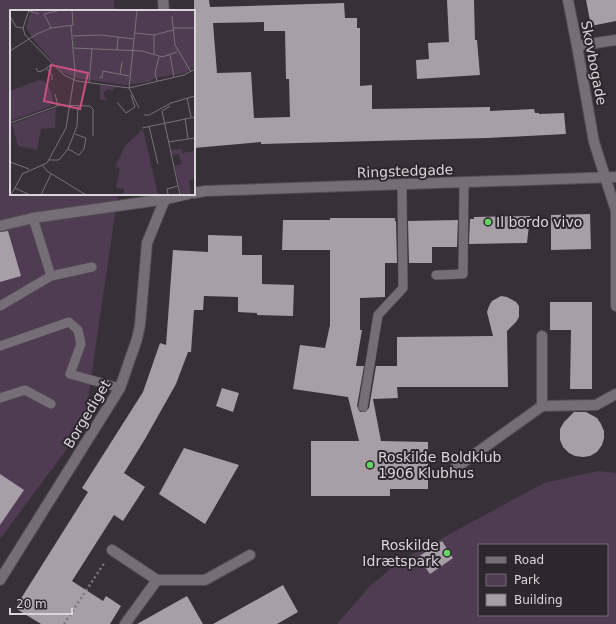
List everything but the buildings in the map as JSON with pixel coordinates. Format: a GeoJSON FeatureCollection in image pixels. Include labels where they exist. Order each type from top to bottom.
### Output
{"type":"FeatureCollection","features":[{"type":"Feature","properties":{"kind":"street"},"geometry":{"type":"LineString","coordinates":[[163,0],[164,10]]}},
{"type":"Feature","properties":{"kind":"street","name":"Skovbogade"},"geometry":{"type":"LineString","coordinates":[[568,0],[594,142],[616,210],[616,306]]}},
{"type":"Feature","properties":{"kind":"street"},"geometry":{"type":"LineString","coordinates":[[577,46],[616,40]]}},
{"type":"Feature","properties":{"kind":"street","name":"Ringstedgade"},"geometry":{"type":"LineString","coordinates":[[195,193],[210,190],[616,177]]}},
{"type":"Feature","properties":{"kind":"street"},"geometry":{"type":"LineString","coordinates":[[0,226],[33,218],[177,195]]}},
{"type":"Feature","properties":{"kind":"street","name":"Borgediget"},"geometry":{"type":"LineString","coordinates":[[0,580],[120,388],[137,339],[140,325],[147,244],[166,196]]}},
{"type":"Feature","properties":{"kind":"street"},"geometry":{"type":"LineString","coordinates":[[542,336],[542,406]]}},
{"type":"Feature","properties":{"kind":"street"},"geometry":{"type":"LineString","coordinates":[[454,469],[542,406],[596,406],[616,394]]}},
{"type":"Feature","properties":{"kind":"street"},"geometry":{"type":"LineString","coordinates":[[112,550],[158,580],[205,580],[250,554]]}},
{"type":"Feature","properties":{"kind":"street"},"geometry":{"type":"LineString","coordinates":[[125,624],[158,580]]}},
{"type":"Feature","properties":{"kind":"lane"},"geometry":{"type":"LineString","coordinates":[[436,275],[463,274],[464,183]]}},
{"type":"Feature","properties":{"kind":"lane"},"geometry":{"type":"LineString","coordinates":[[363,407],[378,315],[403,288],[402,185]]}},
{"type":"Feature","properties":{"kind":"lane"},"geometry":{"type":"LineString","coordinates":[[33,218],[51,276]]}},
{"type":"Feature","properties":{"kind":"lane"},"geometry":{"type":"LineString","coordinates":[[0,306],[51,276],[92,267]]}},
{"type":"Feature","properties":{"kind":"lane"},"geometry":{"type":"LineString","coordinates":[[0,346],[69,322],[78,330],[81,344],[70,374],[120,388]]}},
{"type":"Feature","properties":{"kind":"lane"},"geometry":{"type":"LineString","coordinates":[[0,398],[25,390],[51,404]]}},
{"type":"Feature","properties":{"kind":"path"},"geometry":{"type":"LineString","coordinates":[[64,624],[112,550]]}},
{"type":"Feature","properties":{"kind":"green space"},"geometry":{"type":"Polygon","coordinates":[[[0,0],[114,0],[115,10],[10,10],[10,195],[118,195],[84,426],[0,539],[0,0]]]}},
{"type":"Feature","properties":{"kind":"green space","name":"Roskilde Idrætspark"},"geometry":{"type":"Polygon","coordinates":[[[598,471],[616,473],[616,624],[337,624],[370,586],[400,561],[544,483],[598,471]]]}},
{"type":"Feature","properties":{"kind":"place","name":"Il bordo vivo"},"geometry":{"type":"Point","coordinates":[488,222]}},
{"type":"Feature","properties":{"kind":"place","name":"Roskilde Boldklub 1906 Klubhus"},"geometry":{"type":"Point","coordinates":[370,465]}},
{"type":"Feature","properties":{"kind":"place","name":"Roskilde Idrætspark"},"geometry":{"type":"Point","coordinates":[447,553]}}]}
